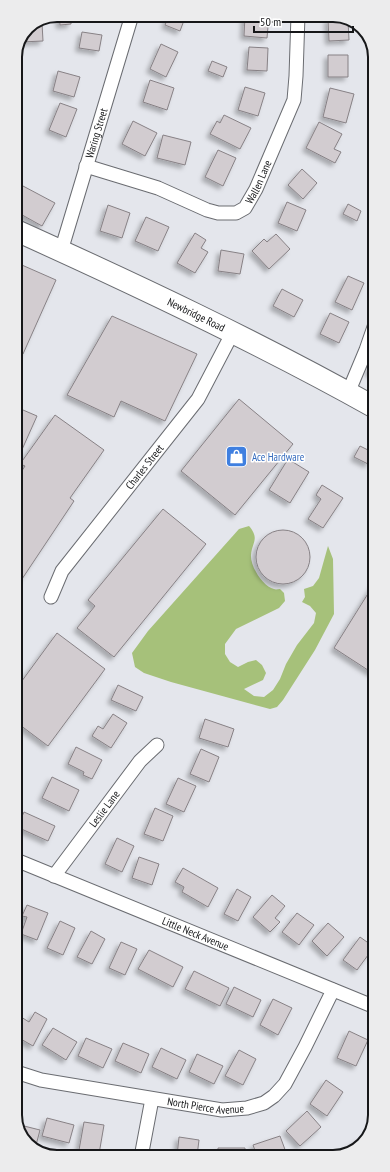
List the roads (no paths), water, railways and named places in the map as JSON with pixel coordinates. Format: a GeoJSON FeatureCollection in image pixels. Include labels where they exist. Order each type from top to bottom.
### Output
{"type":"FeatureCollection","features":[{"type":"Feature","properties":{"kind":"main road","name":"Newbridge Road"},"geometry":{"type":"LineString","coordinates":[[22,233],[61,250],[233,332],[368,404]]}},
{"type":"Feature","properties":{"kind":"street","name":"Waring Street"},"geometry":{"type":"LineString","coordinates":[[61,250],[130,22]]}},
{"type":"Feature","properties":{"kind":"street","name":"Wallen Lane"},"geometry":{"type":"LineString","coordinates":[[86,166],[158,188],[206,210],[218,213],[236,213],[245,208],[256,189],[294,100],[298,22]]}},
{"type":"Feature","properties":{"kind":"street","name":"Charles Street"},"geometry":{"type":"LineString","coordinates":[[51,597],[62,571],[198,399],[233,332]]}},
{"type":"Feature","properties":{"kind":"street"},"geometry":{"type":"LineString","coordinates":[[348,393],[368,344]]}},
{"type":"Feature","properties":{"kind":"street","name":"Leslie Lane"},"geometry":{"type":"LineString","coordinates":[[54,876],[140,761],[157,746]]}},
{"type":"Feature","properties":{"kind":"street","name":"Little Neck Avenue"},"geometry":{"type":"LineString","coordinates":[[22,863],[368,1004]]}},
{"type":"Feature","properties":{"kind":"street","name":"North Pierce Avenue"},"geometry":{"type":"LineString","coordinates":[[22,1074],[41,1080],[222,1110],[247,1108],[264,1102],[274,1096],[285,1084],[333,990]]}},
{"type":"Feature","properties":{"kind":"street"},"geometry":{"type":"LineString","coordinates":[[142,1150],[152,1099]]}},
{"type":"Feature","properties":{"kind":"place","name":"Ace Hardware"},"geometry":{"type":"Point","coordinates":[237,457]}}]}
